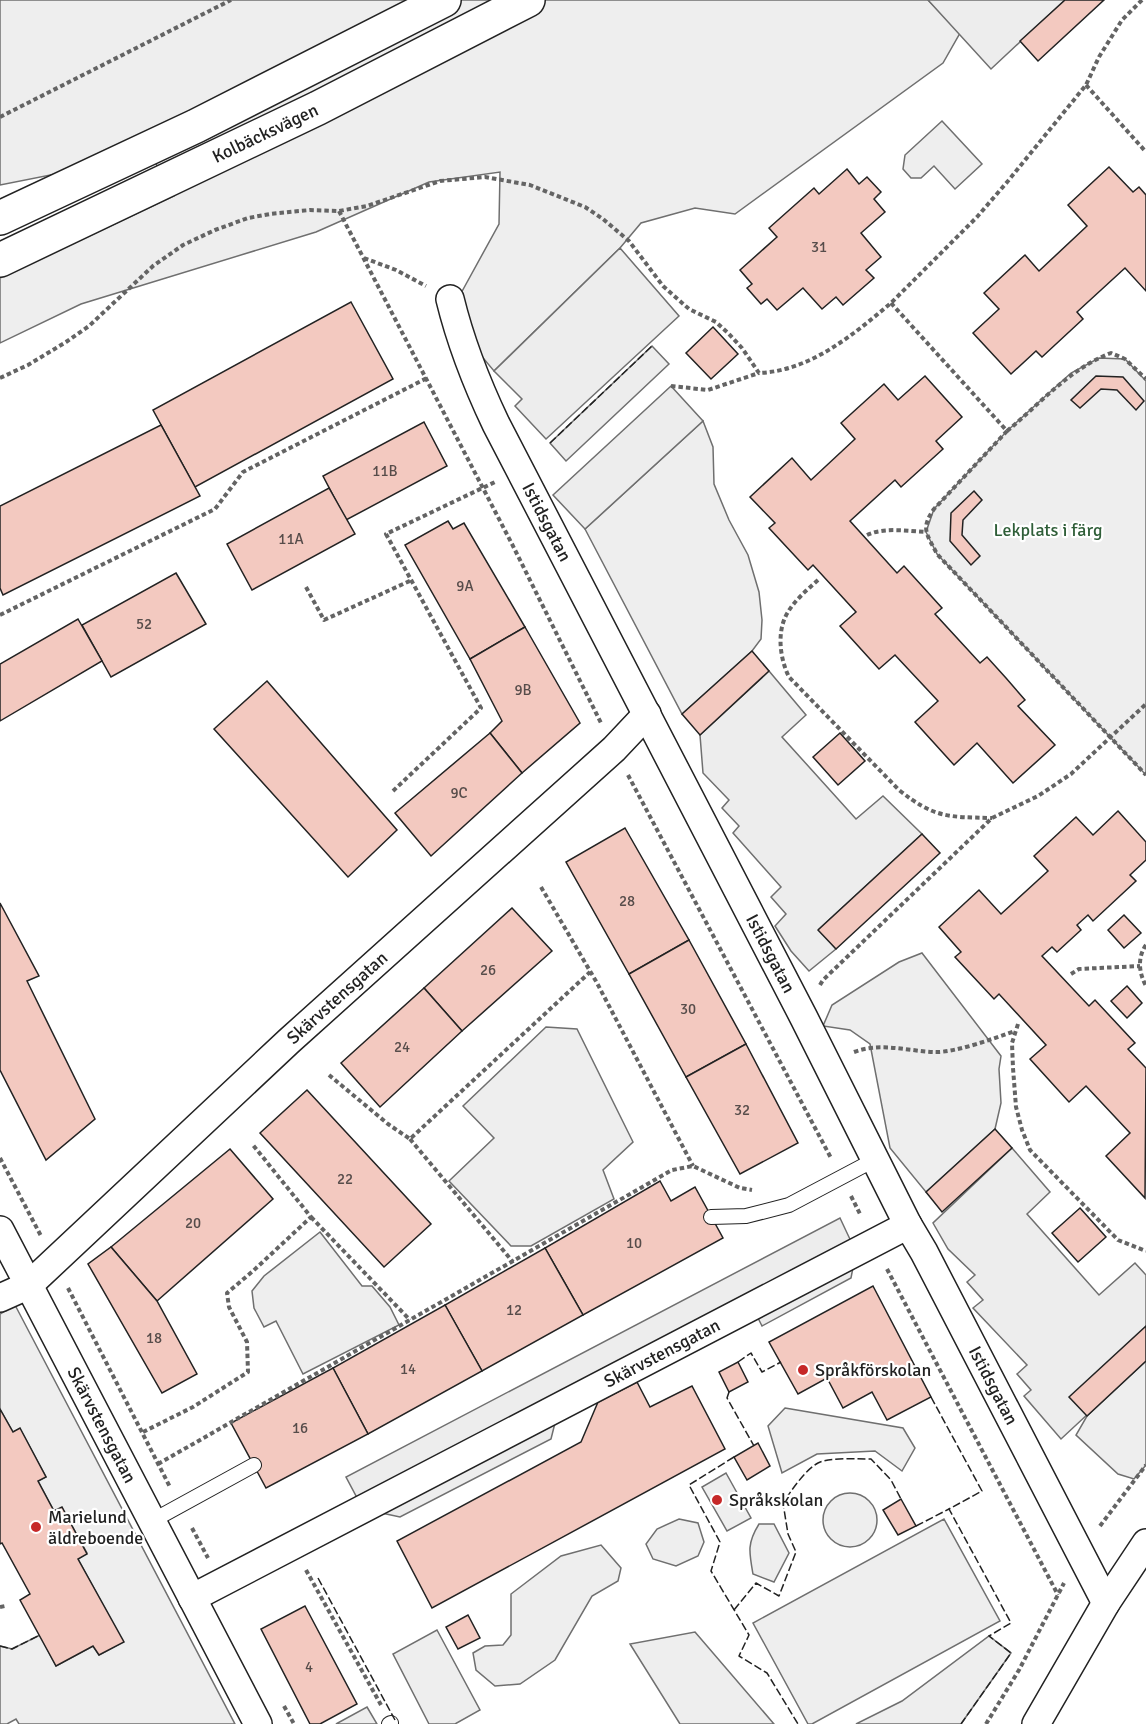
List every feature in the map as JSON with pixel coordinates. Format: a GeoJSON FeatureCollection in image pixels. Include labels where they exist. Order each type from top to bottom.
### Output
{"type":"FeatureCollection","features":[{"type":"Feature","properties":{"kind":"highway","name":"Kolbäcksvägen"},"geometry":{"type":"LineString","coordinates":[[0,218],[196,126],[444,0]]}},
{"type":"Feature","properties":{"kind":"highway","name":"Kolbäcksvägen"},"geometry":{"type":"LineString","coordinates":[[0,260],[318,108],[528,0]]}},
{"type":"Feature","properties":{"kind":"street","name":"Istidsgatan"},"geometry":{"type":"LineString","coordinates":[[450,299],[459,336],[474,377],[520,470],[804,1018],[908,1225],[1106,1603]]}},
{"type":"Feature","properties":{"kind":"street","name":"Skärvstensgatan"},"geometry":{"type":"LineString","coordinates":[[29,1285],[289,1041],[614,749],[647,714]]}},
{"type":"Feature","properties":{"kind":"street","name":"Skärvstensgatan"},"geometry":{"type":"LineString","coordinates":[[192,1598],[908,1225]]}},
{"type":"Feature","properties":{"kind":"street","name":"Skärvstensgatan"},"geometry":{"type":"LineString","coordinates":[[0,1230],[258,1724]]}},
{"type":"Feature","properties":{"kind":"street"},"geometry":{"type":"LineString","coordinates":[[0,1298],[29,1285]]}},
{"type":"Feature","properties":{"kind":"street"},"geometry":{"type":"LineString","coordinates":[[1036,1724],[1106,1603],[1146,1543]]}},
{"type":"Feature","properties":{"kind":"lane"},"geometry":{"type":"LineString","coordinates":[[711,1217],[747,1216],[789,1205],[876,1159]]}},
{"type":"Feature","properties":{"kind":"lane"},"geometry":{"type":"LineString","coordinates":[[152,1521],[254,1465]]}},
{"type":"Feature","properties":{"kind":"path"},"geometry":{"type":"LineString","coordinates":[[0,117],[231,0]]}},
{"type":"Feature","properties":{"kind":"path"},"geometry":{"type":"LineString","coordinates":[[671,386],[708,390],[759,373],[776,372],[814,358],[847,337],[891,303],[977,217],[1086,85],[1099,57],[1122,20],[1142,0]]}},
{"type":"Feature","properties":{"kind":"path"},"geometry":{"type":"LineString","coordinates":[[1086,85],[1146,152]]}},
{"type":"Feature","properties":{"kind":"path"},"geometry":{"type":"LineString","coordinates":[[0,378],[28,365],[66,342],[88,326],[153,266],[196,238],[248,218],[302,211],[339,211],[367,206],[440,181],[485,177],[530,185],[585,207],[603,219],[629,241],[663,286],[689,309],[717,322],[742,348],[759,373]]}},
{"type":"Feature","properties":{"kind":"path"},"geometry":{"type":"LineString","coordinates":[[339,211],[483,487],[614,749],[842,1178],[1058,1595]]}},
{"type":"Feature","properties":{"kind":"path"},"geometry":{"type":"LineString","coordinates":[[364,257],[396,270],[450,299]]}},
{"type":"Feature","properties":{"kind":"path"},"geometry":{"type":"LineString","coordinates":[[891,303],[1007,431]]}},
{"type":"Feature","properties":{"kind":"path"},"geometry":{"type":"LineString","coordinates":[[1146,379],[1125,358],[1111,353],[1071,373],[1007,431],[926,520],[926,532],[938,554],[1146,775]]}},
{"type":"Feature","properties":{"kind":"path"},"geometry":{"type":"LineString","coordinates":[[0,615],[215,509],[243,472],[427,378]]}},
{"type":"Feature","properties":{"kind":"path"},"geometry":{"type":"LineString","coordinates":[[393,791],[481,708],[386,534],[520,470]]}},
{"type":"Feature","properties":{"kind":"path"},"geometry":{"type":"LineString","coordinates":[[867,535],[888,531],[926,532]]}},
{"type":"Feature","properties":{"kind":"path"},"geometry":{"type":"LineString","coordinates":[[306,587],[324,620],[412,580]]}},
{"type":"Feature","properties":{"kind":"path"},"geometry":{"type":"LineString","coordinates":[[818,580],[799,598],[784,618],[781,655],[789,677],[899,790],[917,805],[949,816],[992,818]]}},
{"type":"Feature","properties":{"kind":"path"},"geometry":{"type":"LineString","coordinates":[[804,1018],[823,980],[992,818],[1019,806],[1071,774],[1109,736],[1146,704]]}},
{"type":"Feature","properties":{"kind":"path"},"geometry":{"type":"LineString","coordinates":[[541,886],[590,972],[693,1166]]}},
{"type":"Feature","properties":{"kind":"path"},"geometry":{"type":"LineString","coordinates":[[1146,945],[1140,960],[1141,976],[1146,986]]}},
{"type":"Feature","properties":{"kind":"path"},"geometry":{"type":"LineString","coordinates":[[1071,974],[1079,969],[1140,966]]}},
{"type":"Feature","properties":{"kind":"path"},"geometry":{"type":"LineString","coordinates":[[410,1138],[590,972]]}},
{"type":"Feature","properties":{"kind":"path"},"geometry":{"type":"LineString","coordinates":[[1018,1024],[1012,1043],[1016,1107],[1030,1150],[1118,1240],[1146,1251]]}},
{"type":"Feature","properties":{"kind":"path"},"geometry":{"type":"LineString","coordinates":[[827,1066],[857,1051],[889,1046],[936,1052],[986,1041],[1015,1030]]}},
{"type":"Feature","properties":{"kind":"path"},"geometry":{"type":"LineString","coordinates":[[329,1075],[388,1124],[410,1138],[513,1262]]}},
{"type":"Feature","properties":{"kind":"path"},"geometry":{"type":"LineString","coordinates":[[253,1145],[311,1217],[410,1320]]}},
{"type":"Feature","properties":{"kind":"path"},"geometry":{"type":"LineString","coordinates":[[0,1158],[221,1583]]}},
{"type":"Feature","properties":{"kind":"path"},"geometry":{"type":"LineString","coordinates":[[158,1464],[672,1170],[693,1166],[740,1188],[764,1191]]}},
{"type":"Feature","properties":{"kind":"path"},"geometry":{"type":"LineString","coordinates":[[142,1432],[193,1407],[248,1372],[247,1342],[229,1307],[227,1293],[311,1217]]}},
{"type":"Feature","properties":{"kind":"path"},"geometry":{"type":"LineString","coordinates":[[986,1724],[1019,1670],[1081,1554],[1102,1522],[1146,1465]]}},
{"type":"Feature","properties":{"kind":"path"},"geometry":{"type":"LineString","coordinates":[[304,1565],[390,1723]]}},
{"type":"Feature","properties":{"kind":"path"},"geometry":{"type":"LineString","coordinates":[[284,1704],[294,1724]]}},
{"type":"Feature","properties":{"kind":"green space"},"geometry":{"type":"Polygon","coordinates":[[[0,0],[928,0],[960,33],[943,63],[735,214],[695,208],[641,223],[620,248],[494,371],[473,346],[460,295],[499,224],[500,172],[429,182],[316,232],[81,304],[0,343],[0,278],[174,196],[151,155],[0,185],[0,0]]]}},
{"type":"Feature","properties":{"kind":"green space"},"geometry":{"type":"Polygon","coordinates":[[[942,121],[982,164],[955,189],[934,166],[921,178],[911,178],[903,169],[905,155],[942,121]]]}},
{"type":"Feature","properties":{"kind":"green space","name":"Lekplats i färg"},"geometry":{"type":"Polygon","coordinates":[[[1099,358],[1125,359],[1146,381],[1146,775],[937,554],[926,532],[934,509],[1007,431],[1071,373],[1099,358]]]}},
{"type":"Feature","properties":{"kind":"green space"},"geometry":{"type":"Polygon","coordinates":[[[703,421],[713,447],[714,484],[729,520],[748,555],[759,592],[762,620],[761,639],[752,651],[682,714],[585,529],[703,421]]]}},
{"type":"Feature","properties":{"kind":"green space"},"geometry":{"type":"Polygon","coordinates":[[[922,953],[1001,1056],[999,1069],[1001,1103],[995,1129],[926,1192],[890,1148],[870,1044],[850,1030],[823,1026],[832,1005],[899,962],[922,953]]]}},
{"type":"Feature","properties":{"kind":"green space"},"geometry":{"type":"Polygon","coordinates":[[[546,1027],[577,1029],[633,1142],[603,1170],[614,1199],[531,1246],[511,1246],[449,1181],[494,1138],[463,1106],[546,1027]]]}},
{"type":"Feature","properties":{"kind":"green space"},"geometry":{"type":"Polygon","coordinates":[[[320,1232],[362,1286],[372,1286],[390,1307],[399,1325],[303,1374],[276,1321],[264,1327],[254,1308],[252,1291],[264,1276],[320,1232]]]}},
{"type":"Feature","properties":{"kind":"green space"},"geometry":{"type":"Polygon","coordinates":[[[15,1305],[235,1724],[19,1724],[16,1719],[7,1724],[0,1724],[0,1646],[12,1649],[40,1635],[56,1666],[93,1646],[99,1655],[123,1642],[78,1559],[87,1553],[62,1508],[54,1511],[38,1481],[46,1477],[20,1429],[13,1432],[0,1409],[0,1314],[15,1305]]]}},
{"type":"Feature","properties":{"kind":"green space"},"geometry":{"type":"Polygon","coordinates":[[[1146,1361],[1146,1465],[1134,1479],[1118,1474],[1076,1435],[1087,1416],[1146,1361]]]}},
{"type":"Feature","properties":{"kind":"green space"},"geometry":{"type":"Polygon","coordinates":[[[785,1408],[903,1428],[915,1448],[902,1471],[875,1451],[817,1454],[782,1473],[768,1426],[785,1408]]]}},
{"type":"Feature","properties":{"kind":"green space"},"geometry":{"type":"Polygon","coordinates":[[[726,1473],[751,1518],[727,1531],[702,1487],[726,1473]]]}},
{"type":"Feature","properties":{"kind":"green space"},"geometry":{"type":"Polygon","coordinates":[[[850,1493],[860,1495],[869,1501],[875,1510],[877,1520],[875,1530],[869,1539],[860,1545],[850,1547],[840,1545],[831,1539],[825,1530],[823,1520],[825,1510],[831,1501],[840,1495],[850,1493]]]}},
{"type":"Feature","properties":{"kind":"green space"},"geometry":{"type":"Polygon","coordinates":[[[679,1519],[698,1523],[704,1542],[698,1556],[676,1566],[653,1559],[646,1544],[657,1529],[679,1519]]]}},
{"type":"Feature","properties":{"kind":"green space"},"geometry":{"type":"Polygon","coordinates":[[[944,1519],[1000,1621],[812,1724],[808,1724],[753,1623],[944,1519]]]}},
{"type":"Feature","properties":{"kind":"green space"},"geometry":{"type":"Polygon","coordinates":[[[759,1524],[774,1524],[789,1553],[774,1582],[753,1574],[750,1548],[752,1537],[759,1524]]]}},
{"type":"Feature","properties":{"kind":"green space"},"geometry":{"type":"Polygon","coordinates":[[[601,1545],[621,1568],[618,1581],[592,1596],[555,1660],[520,1684],[495,1686],[476,1670],[473,1653],[485,1646],[503,1645],[511,1635],[511,1594],[561,1556],[601,1545]]]}},
{"type":"Feature","properties":{"kind":"green space"},"geometry":{"type":"Polygon","coordinates":[[[437,1630],[480,1710],[455,1724],[429,1724],[393,1654],[437,1630]]]}},
{"type":"Feature","properties":{"kind":"green space"},"geometry":{"type":"Polygon","coordinates":[[[695,1632],[774,1724],[680,1724],[630,1644],[695,1632]]]}},
{"type":"Feature","properties":{"kind":"green space"},"geometry":{"type":"Polygon","coordinates":[[[989,1636],[1011,1653],[961,1724],[856,1724],[902,1701],[989,1636]]]}},
{"type":"Feature","properties":{"kind":"shaded area"},"geometry":{"type":"Polygon","coordinates":[[[928,0],[1065,0],[991,69],[928,0]]]}},
{"type":"Feature","properties":{"kind":"shaded area"},"geometry":{"type":"Polygon","coordinates":[[[620,248],[679,316],[546,439],[515,406],[522,399],[494,371],[620,248]]]}},
{"type":"Feature","properties":{"kind":"shaded area"},"geometry":{"type":"Polygon","coordinates":[[[652,346],[669,364],[566,461],[550,443],[652,346]]]}},
{"type":"Feature","properties":{"kind":"shaded area"},"geometry":{"type":"Polygon","coordinates":[[[671,386],[703,421],[585,529],[553,495],[671,386]]]}},
{"type":"Feature","properties":{"kind":"shaded area"},"geometry":{"type":"Polygon","coordinates":[[[769,671],[806,715],[782,737],[856,819],[883,796],[922,834],[819,929],[836,949],[809,971],[791,951],[775,926],[786,914],[771,897],[781,887],[733,833],[739,826],[722,808],[729,800],[703,773],[700,735],[769,671]]]}},
{"type":"Feature","properties":{"kind":"shaded area"},"geometry":{"type":"Polygon","coordinates":[[[1012,1148],[1050,1192],[1027,1214],[1099,1295],[1135,1263],[1146,1275],[1146,1360],[1061,1439],[1024,1396],[1031,1390],[1017,1374],[1027,1365],[973,1308],[983,1300],[967,1282],[975,1275],[948,1249],[933,1223],[1012,1148]]]}},
{"type":"Feature","properties":{"kind":"shaded area"},"geometry":{"type":"Polygon","coordinates":[[[840,1218],[856,1252],[851,1278],[762,1326],[752,1306],[559,1407],[551,1439],[400,1517],[363,1509],[346,1477],[840,1218]]]}},
{"type":"Feature","properties":{"kind":"shaded area"},"geometry":{"type":"Polygon","coordinates":[[[367,1707],[377,1724],[336,1724],[367,1707]]]}},
{"type":"Feature","properties":{"kind":"building"},"geometry":{"type":"Polygon","coordinates":[[[1065,0],[1104,0],[1038,61],[1020,41],[1065,0]]]}},
{"type":"Feature","properties":{"kind":"building"},"geometry":{"type":"Polygon","coordinates":[[[1109,167],[1133,192],[1139,187],[1146,195],[1146,291],[1125,268],[1077,312],[1083,319],[1042,357],[1036,351],[1011,374],[973,333],[999,309],[984,293],[1025,255],[1039,271],[1087,226],[1068,205],[1109,167]]]}},
{"type":"Feature","properties":{"kind":"building"},"geometry":{"type":"Polygon","coordinates":[[[847,169],[859,184],[867,177],[881,192],[874,199],[885,212],[861,233],[881,257],[866,270],[874,278],[843,305],[836,297],[822,309],[803,288],[777,310],[767,299],[761,304],[747,288],[752,284],[740,270],[777,237],[769,228],[814,188],[819,194],[847,169]]]}},
{"type":"Feature","properties":{"kind":"building"},"geometry":{"type":"Polygon","coordinates":[[[351,302],[393,379],[195,487],[153,410],[351,302]]]}},
{"type":"Feature","properties":{"kind":"building"},"geometry":{"type":"Polygon","coordinates":[[[713,327],[738,354],[711,379],[686,353],[713,327]]]}},
{"type":"Feature","properties":{"kind":"building"},"geometry":{"type":"Polygon","coordinates":[[[925,376],[962,417],[936,441],[943,449],[901,487],[895,480],[850,521],[897,573],[904,566],[942,608],[935,614],[980,663],[987,657],[1025,700],[1018,706],[1055,745],[1013,783],[977,743],[954,765],[915,722],[938,701],[895,655],[879,669],[840,626],[856,612],[813,565],[808,570],[769,528],[775,523],[750,497],[792,458],[811,480],[855,439],[841,423],[884,384],[898,400],[925,376]]]}},
{"type":"Feature","properties":{"kind":"building"},"geometry":{"type":"Polygon","coordinates":[[[1096,376],[1123,377],[1144,401],[1136,410],[1117,390],[1101,389],[1080,408],[1071,400],[1096,376]]]}},
{"type":"Feature","properties":{"kind":"building"},"geometry":{"type":"Polygon","coordinates":[[[424,422],[447,466],[346,520],[323,476],[424,422]]]}},
{"type":"Feature","properties":{"kind":"building"},"geometry":{"type":"Polygon","coordinates":[[[161,425],[200,496],[3,595],[0,588],[0,506],[161,425]]]}},
{"type":"Feature","properties":{"kind":"building"},"geometry":{"type":"Polygon","coordinates":[[[329,488],[355,534],[252,590],[227,544],[329,488]]]}},
{"type":"Feature","properties":{"kind":"building"},"geometry":{"type":"Polygon","coordinates":[[[974,491],[982,500],[963,520],[962,535],[980,556],[971,565],[950,541],[951,513],[974,491]]]}},
{"type":"Feature","properties":{"kind":"building"},"geometry":{"type":"Polygon","coordinates":[[[448,521],[453,529],[464,523],[525,627],[470,659],[405,545],[448,521]]]}},
{"type":"Feature","properties":{"kind":"building"},"geometry":{"type":"Polygon","coordinates":[[[176,573],[206,624],[111,677],[82,625],[176,573]]]}},
{"type":"Feature","properties":{"kind":"building"},"geometry":{"type":"Polygon","coordinates":[[[78,619],[102,661],[0,721],[0,664],[78,619]]]}},
{"type":"Feature","properties":{"kind":"building"},"geometry":{"type":"Polygon","coordinates":[[[525,627],[580,723],[522,773],[490,733],[502,721],[470,659],[525,627]]]}},
{"type":"Feature","properties":{"kind":"building"},"geometry":{"type":"Polygon","coordinates":[[[752,651],[769,671],[700,735],[682,714],[752,651]]]}},
{"type":"Feature","properties":{"kind":"building"},"geometry":{"type":"Polygon","coordinates":[[[267,681],[397,830],[348,877],[214,729],[267,681]]]}},
{"type":"Feature","properties":{"kind":"building"},"geometry":{"type":"Polygon","coordinates":[[[490,733],[522,773],[431,856],[395,813],[490,733]]]}},
{"type":"Feature","properties":{"kind":"building"},"geometry":{"type":"Polygon","coordinates":[[[840,733],[865,761],[838,785],[813,757],[840,733]]]}},
{"type":"Feature","properties":{"kind":"building"},"geometry":{"type":"Polygon","coordinates":[[[1118,811],[1146,842],[1146,860],[1130,875],[1136,881],[1093,921],[1088,915],[1077,925],[1081,930],[1057,952],[1052,947],[1042,956],[1089,1006],[1095,1000],[1135,1043],[1128,1049],[1146,1068],[1145,1198],[1106,1156],[1130,1133],[1086,1086],[1069,1102],[1030,1059],[1046,1045],[999,994],[994,999],[955,957],[961,952],[939,927],[979,890],[1001,914],[1048,871],[1034,856],[1076,817],[1093,835],[1118,811]]]}},
{"type":"Feature","properties":{"kind":"building"},"geometry":{"type":"Polygon","coordinates":[[[625,828],[689,940],[629,974],[566,862],[625,828]]]}},
{"type":"Feature","properties":{"kind":"building"},"geometry":{"type":"Polygon","coordinates":[[[922,834],[940,853],[836,949],[818,930],[922,834]]]}},
{"type":"Feature","properties":{"kind":"building"},"geometry":{"type":"Polygon","coordinates":[[[0,903],[39,976],[27,981],[95,1119],[46,1160],[0,1070],[0,903]]]}},
{"type":"Feature","properties":{"kind":"building"},"geometry":{"type":"Polygon","coordinates":[[[512,908],[552,951],[462,1031],[424,988],[512,908]]]}},
{"type":"Feature","properties":{"kind":"building"},"geometry":{"type":"Polygon","coordinates":[[[1124,915],[1141,933],[1124,948],[1108,930],[1124,915]]]}},
{"type":"Feature","properties":{"kind":"building"},"geometry":{"type":"Polygon","coordinates":[[[689,940],[746,1044],[686,1077],[629,974],[689,940]]]}},
{"type":"Feature","properties":{"kind":"building"},"geometry":{"type":"Polygon","coordinates":[[[1127,986],[1142,1003],[1127,1018],[1111,1001],[1127,986]]]}},
{"type":"Feature","properties":{"kind":"building"},"geometry":{"type":"Polygon","coordinates":[[[424,988],[462,1031],[380,1107],[341,1063],[424,988]]]}},
{"type":"Feature","properties":{"kind":"building"},"geometry":{"type":"Polygon","coordinates":[[[746,1044],[798,1143],[740,1174],[686,1077],[746,1044]]]}},
{"type":"Feature","properties":{"kind":"building"},"geometry":{"type":"Polygon","coordinates":[[[307,1090],[431,1224],[384,1267],[260,1133],[307,1090]]]}},
{"type":"Feature","properties":{"kind":"building"},"geometry":{"type":"Polygon","coordinates":[[[995,1129],[1012,1148],[942,1212],[926,1192],[995,1129]]]}},
{"type":"Feature","properties":{"kind":"building"},"geometry":{"type":"Polygon","coordinates":[[[230,1149],[273,1199],[157,1301],[111,1247],[230,1149]]]}},
{"type":"Feature","properties":{"kind":"building"},"geometry":{"type":"Polygon","coordinates":[[[660,1181],[671,1201],[695,1187],[723,1238],[583,1315],[545,1248],[660,1181]]]}},
{"type":"Feature","properties":{"kind":"building"},"geometry":{"type":"Polygon","coordinates":[[[1080,1208],[1106,1237],[1078,1262],[1052,1233],[1080,1208]]]}},
{"type":"Feature","properties":{"kind":"building"},"geometry":{"type":"Polygon","coordinates":[[[111,1247],[157,1301],[197,1374],[162,1393],[88,1264],[111,1247]]]}},
{"type":"Feature","properties":{"kind":"building"},"geometry":{"type":"Polygon","coordinates":[[[545,1248],[583,1315],[482,1371],[445,1305],[545,1248]]]}},
{"type":"Feature","properties":{"kind":"building"},"geometry":{"type":"Polygon","coordinates":[[[873,1286],[931,1397],[887,1420],[872,1392],[843,1408],[827,1378],[798,1394],[769,1342],[873,1286]]]}},
{"type":"Feature","properties":{"kind":"building"},"geometry":{"type":"Polygon","coordinates":[[[445,1305],[482,1371],[368,1434],[333,1368],[445,1305]]]}},
{"type":"Feature","properties":{"kind":"building"},"geometry":{"type":"Polygon","coordinates":[[[1146,1326],[1146,1361],[1087,1416],[1069,1397],[1146,1326]]]}},
{"type":"Feature","properties":{"kind":"building"},"geometry":{"type":"Polygon","coordinates":[[[738,1362],[748,1382],[729,1392],[719,1372],[738,1362]]]}},
{"type":"Feature","properties":{"kind":"building"},"geometry":{"type":"Polygon","coordinates":[[[333,1368],[368,1434],[266,1488],[231,1423],[333,1368]]]}},
{"type":"Feature","properties":{"kind":"building"},"geometry":{"type":"Polygon","coordinates":[[[637,1382],[650,1407],[692,1386],[725,1449],[432,1608],[397,1541],[581,1442],[598,1402],[637,1382]]]}},
{"type":"Feature","properties":{"kind":"building","name":"Marielund äldreboende"},"geometry":{"type":"Polygon","coordinates":[[[0,1409],[13,1432],[20,1428],[46,1477],[38,1481],[54,1511],[62,1507],[87,1554],[78,1559],[124,1642],[99,1655],[93,1646],[56,1666],[20,1600],[30,1594],[2,1543],[0,1544],[0,1409]]]}},
{"type":"Feature","properties":{"kind":"building"},"geometry":{"type":"Polygon","coordinates":[[[758,1443],[770,1466],[747,1480],[734,1457],[758,1443]]]}},
{"type":"Feature","properties":{"kind":"building"},"geometry":{"type":"Polygon","coordinates":[[[901,1499],[916,1526],[898,1535],[883,1510],[901,1499]]]}},
{"type":"Feature","properties":{"kind":"building"},"geometry":{"type":"Polygon","coordinates":[[[305,1606],[357,1704],[320,1724],[310,1724],[261,1629],[305,1606]]]}},
{"type":"Feature","properties":{"kind":"building"},"geometry":{"type":"Polygon","coordinates":[[[468,1615],[480,1638],[458,1649],[446,1627],[468,1615]]]}},
{"type":"Feature","properties":{"kind":"fence"},"geometry":{"type":"LineString","coordinates":[[550,443],[652,346]]}},
{"type":"Feature","properties":{"kind":"fence"},"geometry":{"type":"LineString","coordinates":[[738,1362],[751,1353],[762,1372],[781,1362]]}},
{"type":"Feature","properties":{"kind":"fence"},"geometry":{"type":"LineString","coordinates":[[729,1392],[727,1398],[754,1446]]}},
{"type":"Feature","properties":{"kind":"fence"},"geometry":{"type":"LineString","coordinates":[[931,1397],[982,1491],[949,1509],[1011,1623],[989,1636],[1011,1653],[961,1724]]}},
{"type":"Feature","properties":{"kind":"fence"},"geometry":{"type":"LineString","coordinates":[[734,1457],[689,1485],[720,1542],[711,1571],[749,1635],[739,1656],[767,1673],[798,1724]]}},
{"type":"Feature","properties":{"kind":"fence"},"geometry":{"type":"LineString","coordinates":[[734,1610],[756,1583],[779,1596],[796,1552],[788,1534],[783,1503],[813,1466],[829,1460],[871,1459],[891,1480],[901,1499]]}},
{"type":"Feature","properties":{"kind":"fence"},"geometry":{"type":"LineString","coordinates":[[916,1526],[949,1509]]}},
{"type":"Feature","properties":{"kind":"fence"},"geometry":{"type":"LineString","coordinates":[[318,1578],[395,1720]]}},
{"type":"Feature","properties":{"kind":"fence"},"geometry":{"type":"LineString","coordinates":[[0,1646],[12,1649],[40,1635]]}},
{"type":"Feature","properties":{"kind":"place","name":"Språkförskolan"},"geometry":{"type":"Point","coordinates":[803,1370]}},
{"type":"Feature","properties":{"kind":"place","name":"Språkskolan"},"geometry":{"type":"Point","coordinates":[717,1500]}},
{"type":"Feature","properties":{"kind":"place","name":"Marielund äldreboende"},"geometry":{"type":"Point","coordinates":[36,1527]}}]}
